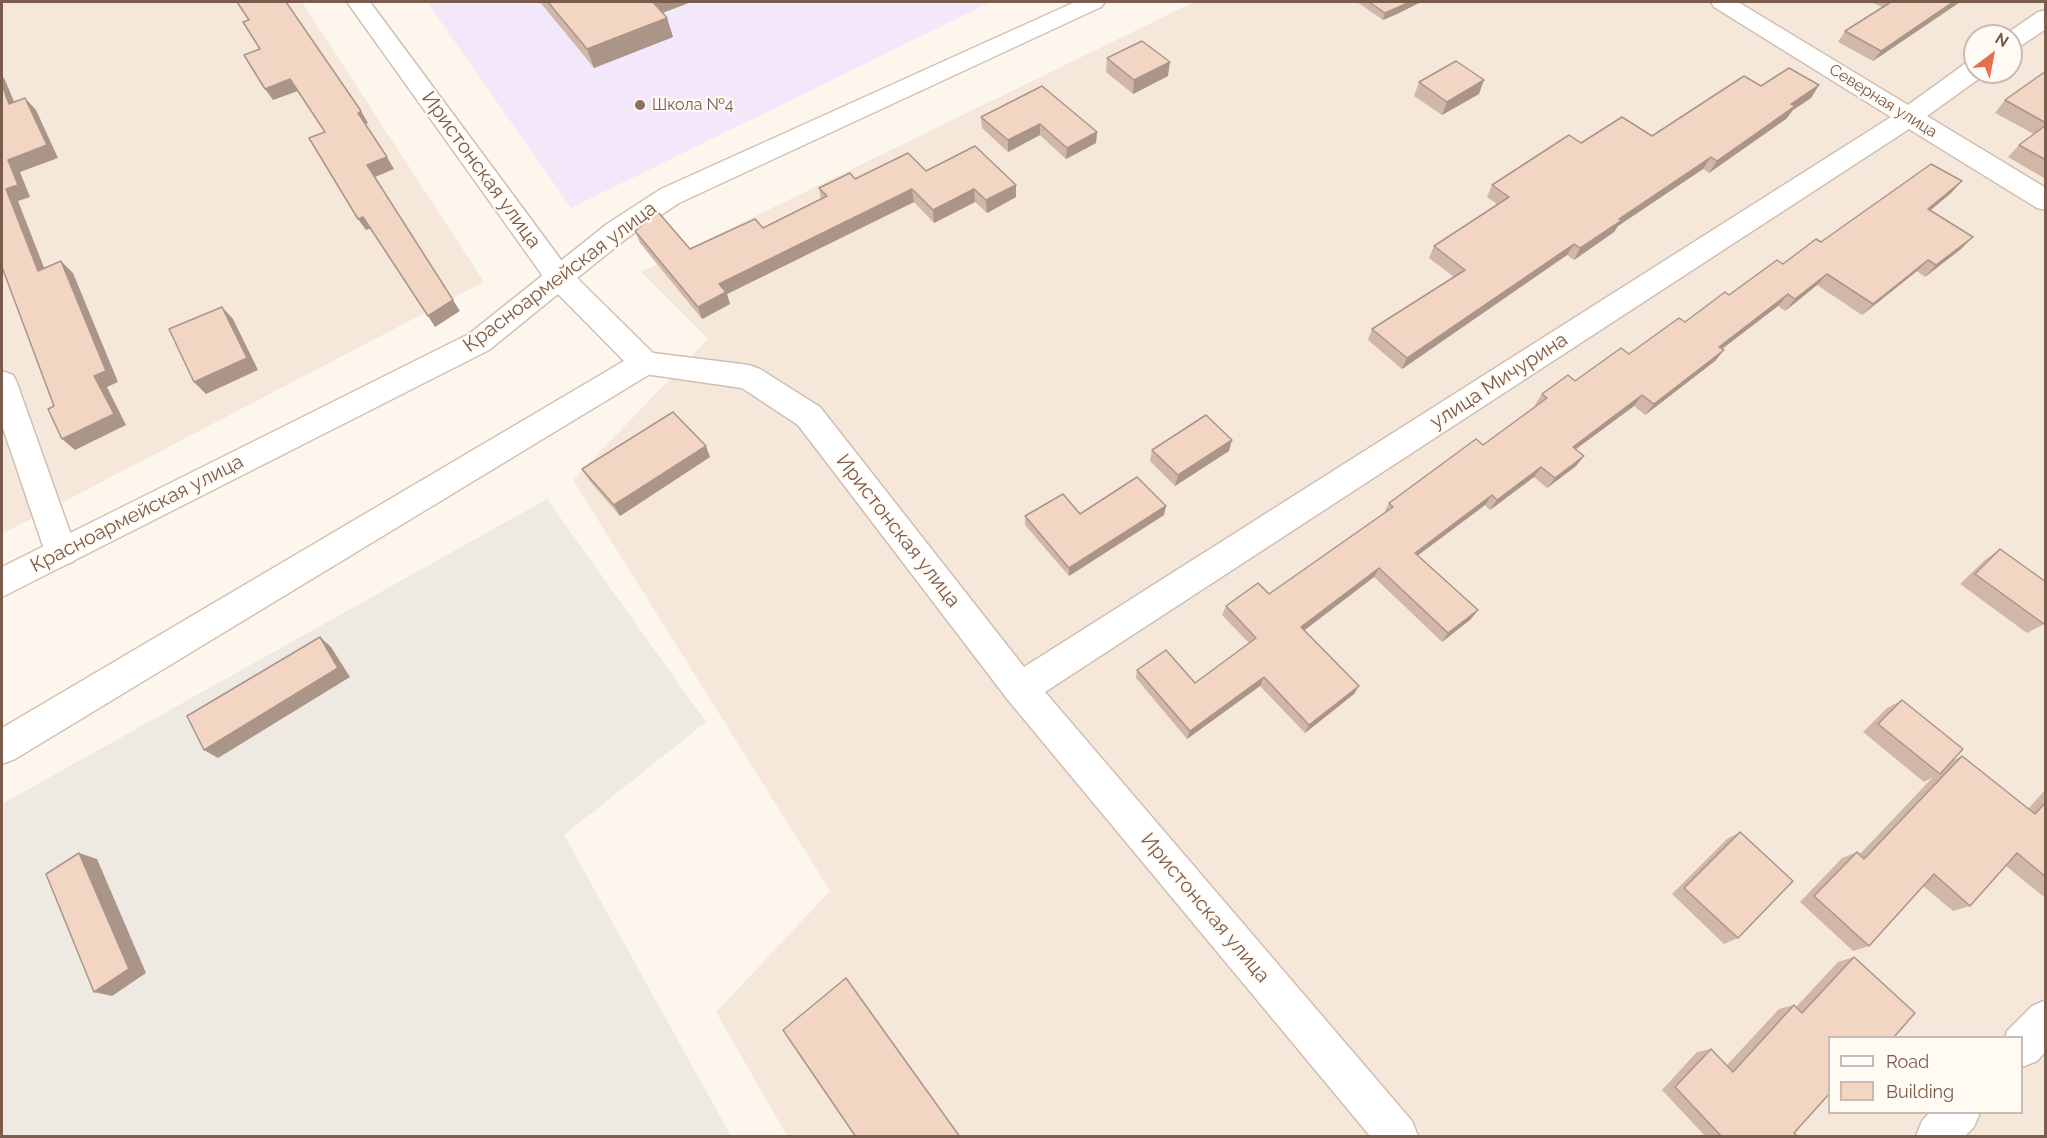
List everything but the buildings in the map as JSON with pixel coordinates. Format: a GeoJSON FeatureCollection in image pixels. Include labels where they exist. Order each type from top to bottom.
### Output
{"type":"FeatureCollection","features":[{"type":"Feature","properties":{"kind":"street","name":"Иристонская улица"},"geometry":{"type":"LineString","coordinates":[[358,2],[560,279],[645,363],[749,377],[809,416],[1020,689],[1397,1137]]}},
{"type":"Feature","properties":{"kind":"street","name":"Красноармейская улица"},"geometry":{"type":"LineString","coordinates":[[2,583],[479,342],[617,231],[670,196],[1093,2]]}},
{"type":"Feature","properties":{"kind":"street","name":"Северная улица"},"geometry":{"type":"LineString","coordinates":[[1722,2],[2046,201]]}},
{"type":"Feature","properties":{"kind":"street"},"geometry":{"type":"LineString","coordinates":[[2023,33],[2046,17]]}},
{"type":"Feature","properties":{"kind":"street","name":"улица Мичурина"},"geometry":{"type":"LineString","coordinates":[[1020,689],[1909,117],[1963,78]]}},
{"type":"Feature","properties":{"kind":"street"},"geometry":{"type":"LineString","coordinates":[[2,747],[645,363]]}},
{"type":"Feature","properties":{"kind":"street"},"geometry":{"type":"LineString","coordinates":[[2,383],[61,552]]}},
{"type":"Feature","properties":{"kind":"street"},"geometry":{"type":"LineString","coordinates":[[2023,1045],[2046,1020]]}},
{"type":"Feature","properties":{"kind":"street"},"geometry":{"type":"LineString","coordinates":[[1937,1137],[1958,1114]]}},
{"type":"Feature","properties":{"kind":"shaded area"},"geometry":{"type":"Polygon","coordinates":[[[2,2],[302,2],[484,282],[2,534],[2,2]]]}},
{"type":"Feature","properties":{"kind":"shaded area","name":"Школа №4"},"geometry":{"type":"Polygon","coordinates":[[[427,2],[991,2],[571,208],[427,2]]]}},
{"type":"Feature","properties":{"kind":"shaded area"},"geometry":{"type":"Polygon","coordinates":[[[1194,2],[2045,2],[2045,1136],[787,1136],[716,1012],[830,891],[573,480],[708,339],[641,272],[1194,2]]]}},
{"type":"Feature","properties":{"kind":"shaded area"},"geometry":{"type":"Polygon","coordinates":[[[547,499],[706,722],[564,835],[731,1136],[2,1136],[2,804],[547,499]]]}},
{"type":"Feature","properties":{"kind":"place","name":"Школа №4"},"geometry":{"type":"Point","coordinates":[640,105]}}]}
